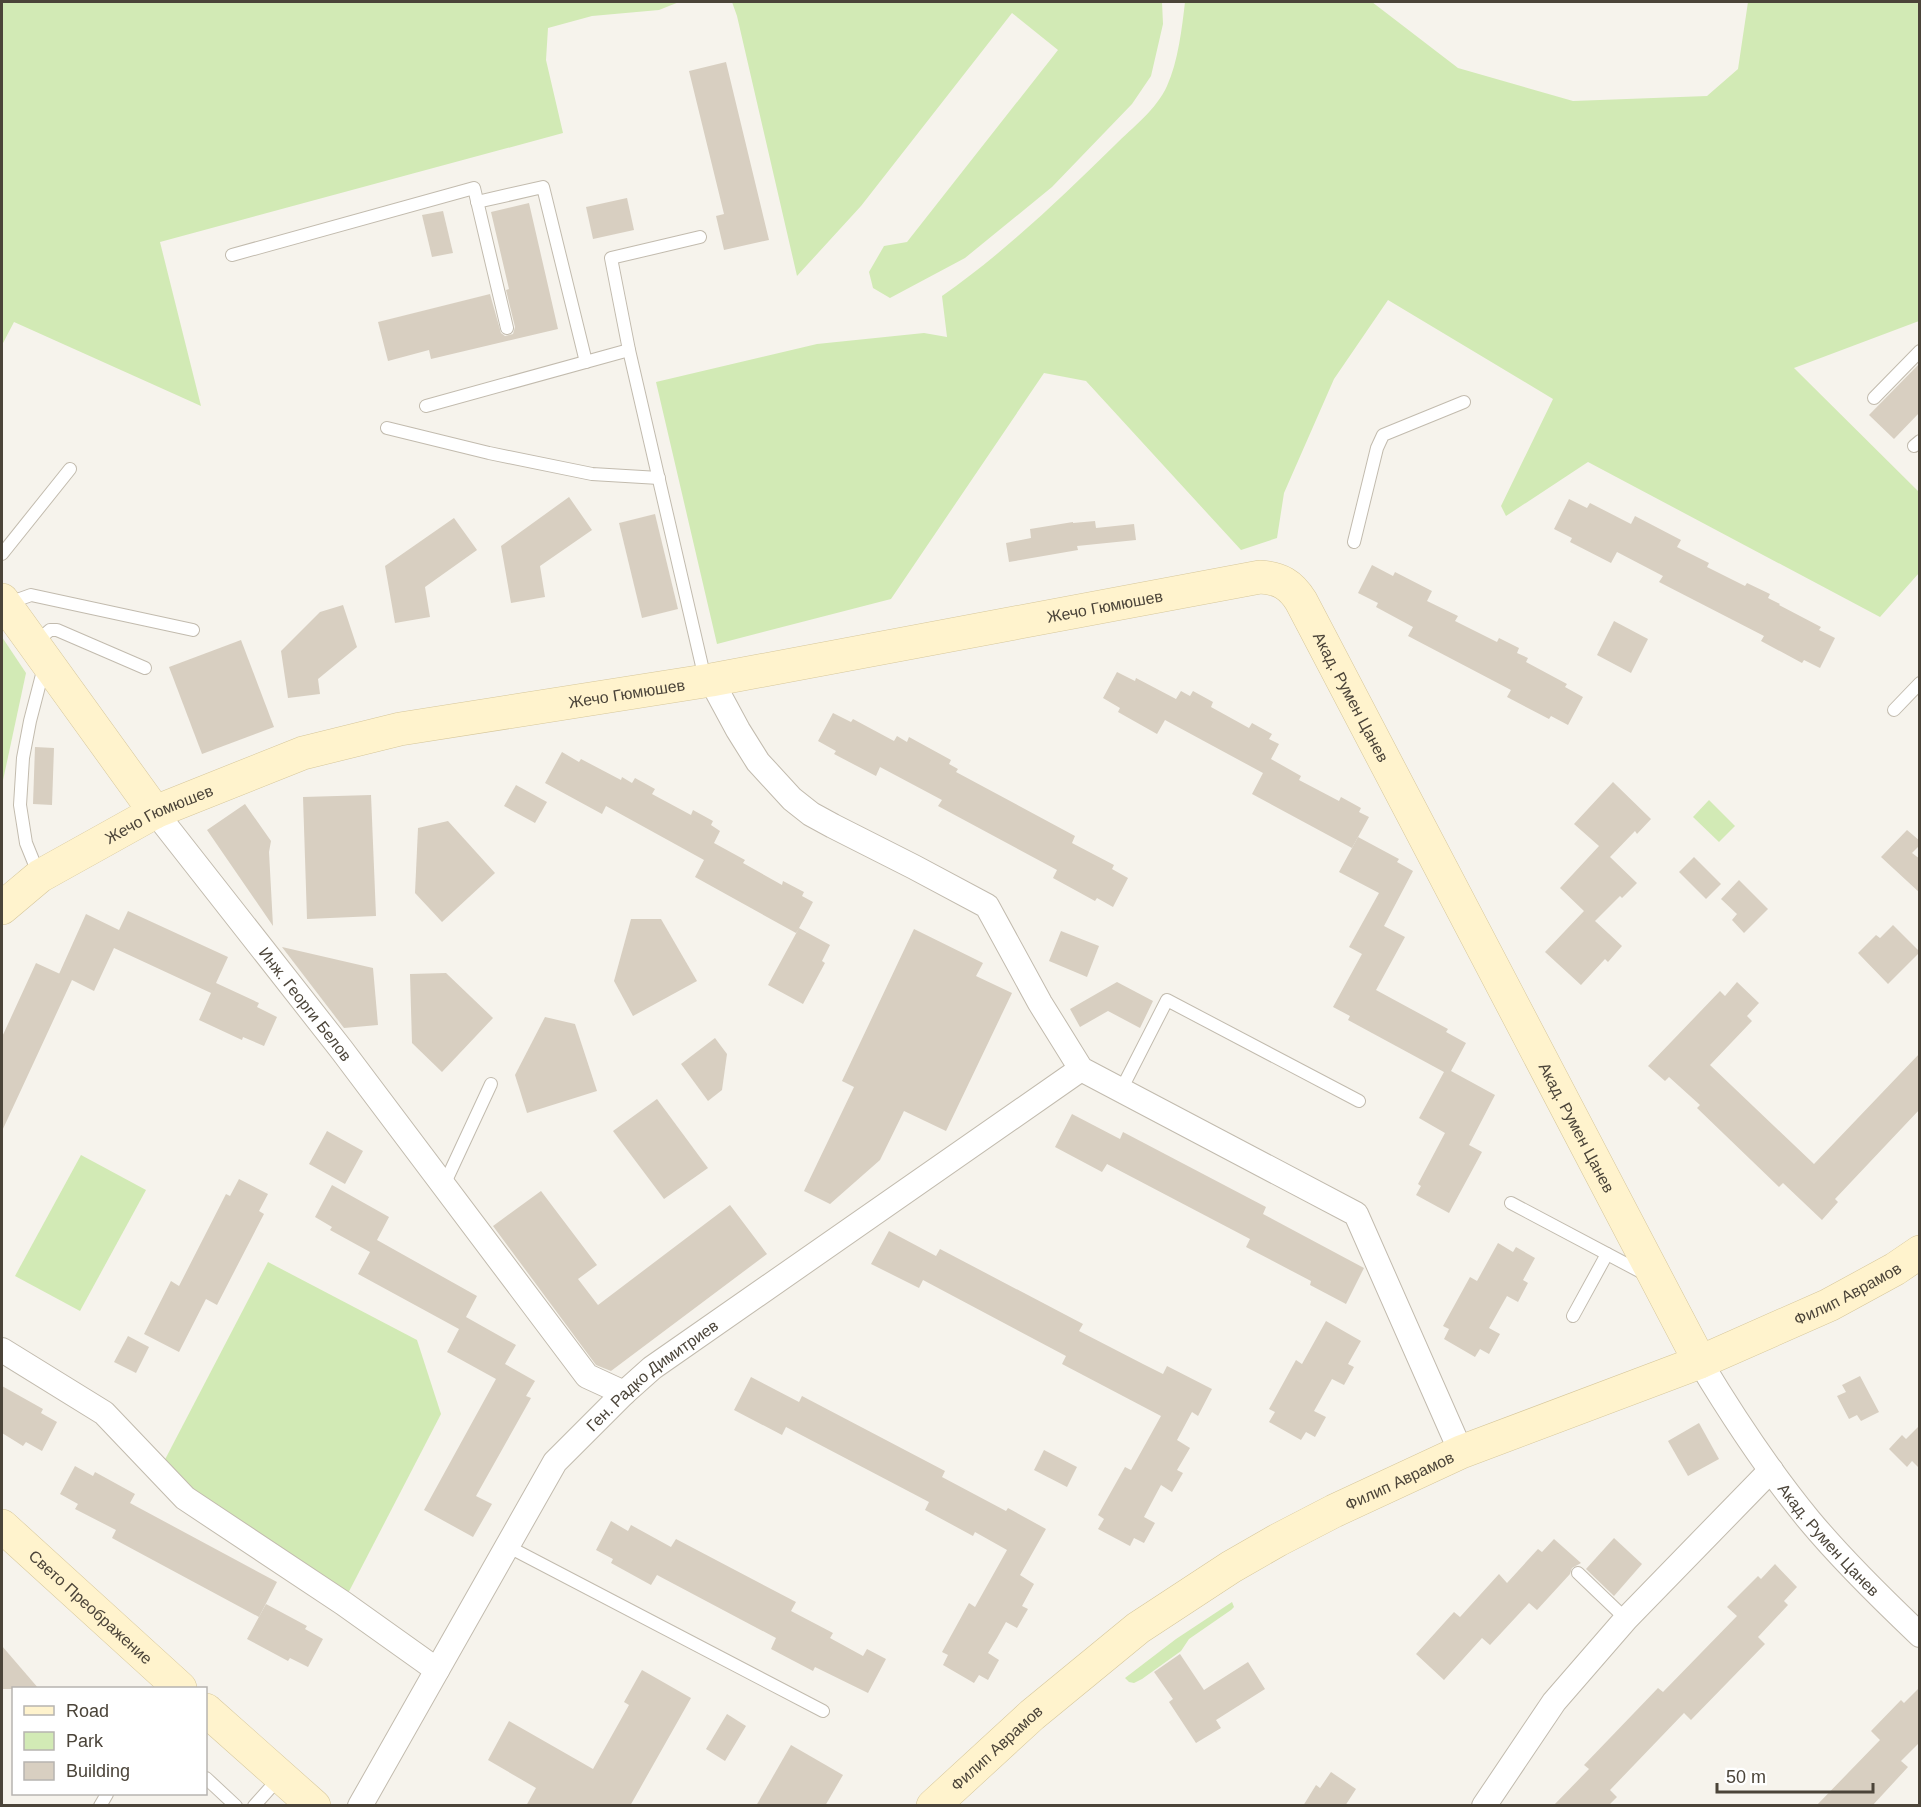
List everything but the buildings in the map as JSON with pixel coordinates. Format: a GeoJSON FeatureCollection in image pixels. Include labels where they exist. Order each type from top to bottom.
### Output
{"type":"FeatureCollection","features":[{"type":"Feature","properties":{"kind":"street","name":"Жечо Гюмюшев"},"geometry":{"type":"LineString","coordinates":[[2,908],[40,876],[155,812],[303,753],[390,732],[711,680],[1260,577],[1273,577],[1286,583]]}},
{"type":"Feature","properties":{"kind":"street","name":"Акад. Румен Цанев"},"geometry":{"type":"LineString","coordinates":[[1286,583],[1301,601],[1700,1362],[1742,1431],[1809,1520],[1872,1589],[1920,1635]]}},
{"type":"Feature","properties":{"kind":"street","name":"Инж. Георги Белов"},"geometry":{"type":"LineString","coordinates":[[3,602],[155,812],[341,1049],[587,1376],[624,1393]]}},
{"type":"Feature","properties":{"kind":"street"},"geometry":{"type":"LineString","coordinates":[[711,680],[758,762],[792,800],[833,826],[987,906],[1040,1004],[1080,1069],[1356,1214],[1461,1452]]}},
{"type":"Feature","properties":{"kind":"street","name":"Ген. Радко Димитриев"},"geometry":{"type":"LineString","coordinates":[[360,1806],[555,1462],[652,1368],[1080,1069]]}},
{"type":"Feature","properties":{"kind":"street","name":"Филип Аврамов"},"geometry":{"type":"LineString","coordinates":[[933,1806],[1032,1715],[1138,1628],[1231,1567],[1278,1540],[1334,1511],[1461,1452],[1700,1362],[1861,1289],[1920,1252]]}},
{"type":"Feature","properties":{"kind":"street"},"geometry":{"type":"LineString","coordinates":[[2,1350],[104,1413],[185,1498],[343,1603],[437,1670]]}},
{"type":"Feature","properties":{"kind":"street"},"geometry":{"type":"LineString","coordinates":[[1484,1806],[1554,1702],[1626,1619],[1771,1470]]}},
{"type":"Feature","properties":{"kind":"street","name":"Свето Преображение"},"geometry":{"type":"LineString","coordinates":[[2,1526],[172,1686]]}},
{"type":"Feature","properties":{"kind":"street"},"geometry":{"type":"LineString","coordinates":[[207,1711],[314,1806]]}},
{"type":"Feature","properties":{"kind":"lane"},"geometry":{"type":"LineString","coordinates":[[477,202],[543,187],[586,362]]}},
{"type":"Feature","properties":{"kind":"lane"},"geometry":{"type":"LineString","coordinates":[[232,255],[474,188],[507,328]]}},
{"type":"Feature","properties":{"kind":"lane"},"geometry":{"type":"LineString","coordinates":[[700,237],[611,258],[629,350],[702,666],[711,680]]}},
{"type":"Feature","properties":{"kind":"lane"},"geometry":{"type":"LineString","coordinates":[[426,406],[629,350]]}},
{"type":"Feature","properties":{"kind":"lane"},"geometry":{"type":"LineString","coordinates":[[1874,398],[1920,351]]}},
{"type":"Feature","properties":{"kind":"lane"},"geometry":{"type":"LineString","coordinates":[[1354,542],[1377,448],[1383,435],[1464,402]]}},
{"type":"Feature","properties":{"kind":"lane"},"geometry":{"type":"LineString","coordinates":[[387,428],[489,453],[592,474],[659,478]]}},
{"type":"Feature","properties":{"kind":"lane"},"geometry":{"type":"LineString","coordinates":[[2,554],[70,469]]}},
{"type":"Feature","properties":{"kind":"lane"},"geometry":{"type":"LineString","coordinates":[[3,602],[31,595],[193,630]]}},
{"type":"Feature","properties":{"kind":"lane"},"geometry":{"type":"LineString","coordinates":[[40,876],[26,843],[20,805],[23,758],[40,652],[50,630],[57,630],[145,668]]}},
{"type":"Feature","properties":{"kind":"lane"},"geometry":{"type":"LineString","coordinates":[[1894,710],[1920,683]]}},
{"type":"Feature","properties":{"kind":"lane"},"geometry":{"type":"LineString","coordinates":[[1121,1090],[1167,1000],[1359,1101]]}},
{"type":"Feature","properties":{"kind":"lane"},"geometry":{"type":"LineString","coordinates":[[444,1185],[491,1084]]}},
{"type":"Feature","properties":{"kind":"lane"},"geometry":{"type":"LineString","coordinates":[[1511,1203],[1658,1281]]}},
{"type":"Feature","properties":{"kind":"lane"},"geometry":{"type":"LineString","coordinates":[[1573,1316],[1607,1254]]}},
{"type":"Feature","properties":{"kind":"lane"},"geometry":{"type":"LineString","coordinates":[[507,1546],[824,1711]]}},
{"type":"Feature","properties":{"kind":"lane"},"geometry":{"type":"LineString","coordinates":[[1578,1573],[1626,1619]]}},
{"type":"Feature","properties":{"kind":"lane"},"geometry":{"type":"LineString","coordinates":[[254,1806],[281,1776]]}},
{"type":"Feature","properties":{"kind":"lane"},"geometry":{"type":"LineString","coordinates":[[207,1779],[236,1806]]}},
{"type":"Feature","properties":{"kind":"green space"},"geometry":{"type":"Polygon","coordinates":[[[2,2],[679,2],[659,10],[592,16],[548,28],[546,60],[563,133],[160,242],[201,406],[14,322],[2,345],[2,2]]]}},
{"type":"Feature","properties":{"kind":"green space"},"geometry":{"type":"Polygon","coordinates":[[[732,2],[1162,2],[1163,24],[1151,76],[1132,104],[1052,187],[965,258],[890,298],[873,288],[869,272],[884,246],[907,242],[1058,50],[1012,13],[861,206],[797,276],[732,2]]]}},
{"type":"Feature","properties":{"kind":"green space"},"geometry":{"type":"Polygon","coordinates":[[[1185,2],[1372,2],[1458,68],[1573,101],[1707,96],[1738,69],[1748,2],[1919,2],[1919,321],[1794,368],[1919,492],[1919,573],[1880,617],[1588,462],[1506,516],[1501,506],[1553,399],[1388,300],[1334,379],[1284,493],[1277,538],[1241,550],[1086,381],[1044,373],[891,599],[717,644],[656,382],[817,344],[924,333],[947,337],[942,296],[1032,224],[1157,103],[1167,86],[1177,56],[1185,2]]]}},
{"type":"Feature","properties":{"kind":"green space"},"geometry":{"type":"Polygon","coordinates":[[[2,637],[26,673],[2,785],[2,637]]]}},
{"type":"Feature","properties":{"kind":"green space"},"geometry":{"type":"Polygon","coordinates":[[[1709,800],[1735,826],[1719,842],[1693,817],[1709,800]]]}},
{"type":"Feature","properties":{"kind":"green space"},"geometry":{"type":"Polygon","coordinates":[[[81,1155],[146,1190],[80,1311],[15,1276],[81,1155]]]}},
{"type":"Feature","properties":{"kind":"green space"},"geometry":{"type":"Polygon","coordinates":[[[268,1262],[417,1340],[441,1414],[343,1603],[159,1471],[268,1262]]]}},
{"type":"Feature","properties":{"kind":"green space"},"geometry":{"type":"Polygon","coordinates":[[[1232,1602],[1234,1607],[1231,1610],[1189,1639],[1181,1651],[1142,1679],[1134,1683],[1125,1678],[1176,1639],[1232,1602]]]}}]}
